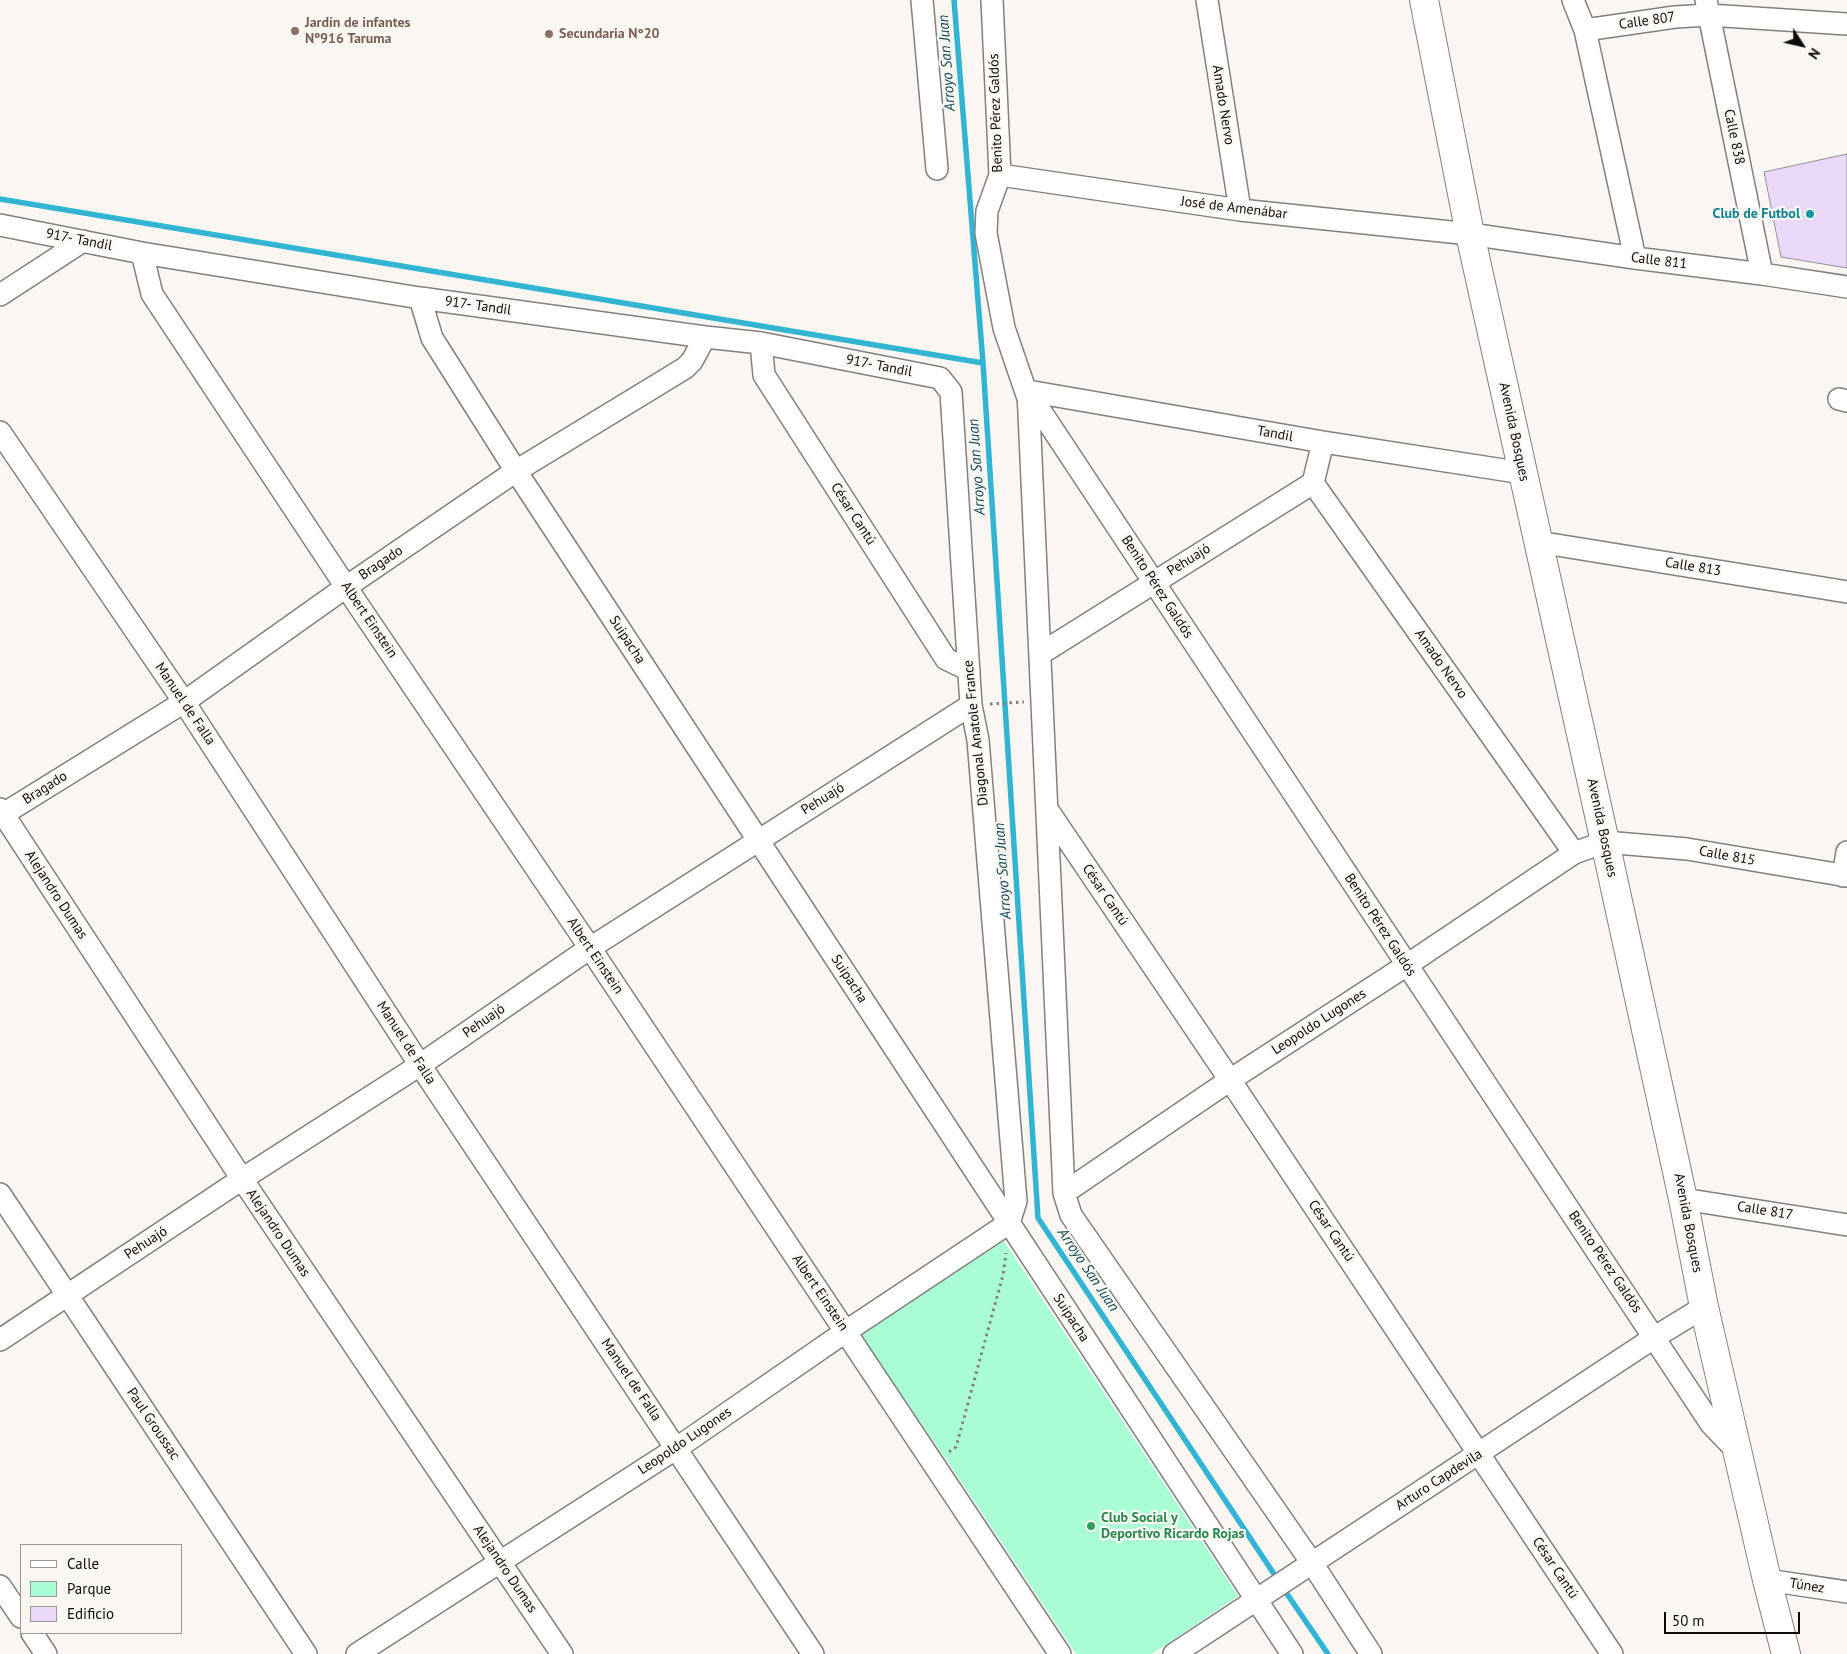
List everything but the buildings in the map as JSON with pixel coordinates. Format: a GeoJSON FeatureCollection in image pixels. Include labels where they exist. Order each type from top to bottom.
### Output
{"type":"FeatureCollection","features":[{"type":"Feature","properties":{"kind":"main road","name":"Avenida Bosques"},"geometry":{"type":"LineString","coordinates":[[1424,0],[1470,234],[1606,842],[1683,1200],[1704,1307],[1786,1654]]}},
{"type":"Feature","properties":{"kind":"street"},"geometry":{"type":"LineString","coordinates":[[922,0],[938,169]]}},
{"type":"Feature","properties":{"kind":"street","name":"Benito Pérez Galdós"},"geometry":{"type":"LineString","coordinates":[[992,0],[1000,175],[987,211],[986,233],[1004,328],[1028,395],[1711,1424],[1739,1454]]}},
{"type":"Feature","properties":{"kind":"street","name":"Amado Nervo"},"geometry":{"type":"LineString","coordinates":[[1207,0],[1240,210]]}},
{"type":"Feature","properties":{"kind":"street"},"geometry":{"type":"LineString","coordinates":[[1573,0],[1585,30],[1635,258]]}},
{"type":"Feature","properties":{"kind":"street","name":"Calle 807"},"geometry":{"type":"LineString","coordinates":[[1585,30],[1674,16],[1707,8],[1847,24]]}},
{"type":"Feature","properties":{"kind":"street","name":"Calle 838"},"geometry":{"type":"LineString","coordinates":[[1707,8],[1762,274]]}},
{"type":"Feature","properties":{"kind":"street","name":"José de Amenábar"},"geometry":{"type":"LineString","coordinates":[[1000,175],[1240,210],[1470,234]]}},
{"type":"Feature","properties":{"kind":"street","name":"917- Tandil"},"geometry":{"type":"LineString","coordinates":[[0,225],[142,253],[420,298],[761,343],[940,378],[951,392]]}},
{"type":"Feature","properties":{"kind":"street","name":"Calle 811"},"geometry":{"type":"LineString","coordinates":[[1470,234],[1762,274],[1847,288]]}},
{"type":"Feature","properties":{"kind":"street"},"geometry":{"type":"LineString","coordinates":[[0,295],[83,240]]}},
{"type":"Feature","properties":{"kind":"street","name":"Albert Einstein"},"geometry":{"type":"LineString","coordinates":[[142,253],[152,294],[1060,1654]]}},
{"type":"Feature","properties":{"kind":"street","name":"Suipacha"},"geometry":{"type":"LineString","coordinates":[[420,298],[432,338],[516,471],[1009,1223],[1261,1596],[1292,1654]]}},
{"type":"Feature","properties":{"kind":"street","name":"Bragado"},"geometry":{"type":"LineString","coordinates":[[1,813],[184,702],[346,587],[516,471],[685,368],[692,361],[705,337]]}},
{"type":"Feature","properties":{"kind":"street","name":"César Cantú"},"geometry":{"type":"LineString","coordinates":[[761,343],[764,376],[946,659],[969,670]]}},
{"type":"Feature","properties":{"kind":"street","name":"Diagonal Anatole France"},"geometry":{"type":"LineString","coordinates":[[951,392],[969,670],[980,705],[979,749],[1016,1201],[1009,1223]]}},
{"type":"Feature","properties":{"kind":"street"},"geometry":{"type":"LineString","coordinates":[[1028,395],[1064,1193],[1071,1215],[1305,1567],[1371,1654]]}},
{"type":"Feature","properties":{"kind":"street","name":"Tandil"},"geometry":{"type":"LineString","coordinates":[[1028,395],[1523,473]]}},
{"type":"Feature","properties":{"kind":"street","name":"Manuel de Falla"},"geometry":{"type":"LineString","coordinates":[[0,432],[184,702],[420,1065],[813,1654]]}},
{"type":"Feature","properties":{"kind":"street"},"geometry":{"type":"LineString","coordinates":[[1313,483],[1323,442]]}},
{"type":"Feature","properties":{"kind":"street","name":"Amado Nervo"},"geometry":{"type":"LineString","coordinates":[[1313,483],[1574,853]]}},
{"type":"Feature","properties":{"kind":"street","name":"Pehuajó"},"geometry":{"type":"LineString","coordinates":[[1040,654],[1313,483]]}},
{"type":"Feature","properties":{"kind":"street","name":"Calle 813"},"geometry":{"type":"LineString","coordinates":[[1538,542],[1847,592]]}},
{"type":"Feature","properties":{"kind":"street","name":"Pehuajó"},"geometry":{"type":"LineString","coordinates":[[0,1340],[242,1179],[420,1065],[590,948],[758,840],[980,705]]}},
{"type":"Feature","properties":{"kind":"street","name":"César Cantú"},"geometry":{"type":"LineString","coordinates":[[1047,809],[1612,1654]]}},
{"type":"Feature","properties":{"kind":"street","name":"Alejandro Dumas"},"geometry":{"type":"LineString","coordinates":[[1,813],[242,1179],[562,1654]]}},
{"type":"Feature","properties":{"kind":"street"},"geometry":{"type":"LineString","coordinates":[[1574,853],[1606,842]]}},
{"type":"Feature","properties":{"kind":"street","name":"Calle 815"},"geometry":{"type":"LineString","coordinates":[[1606,842],[1687,849],[1845,876]]}},
{"type":"Feature","properties":{"kind":"street"},"geometry":{"type":"LineString","coordinates":[[1845,876],[1847,852]]}},
{"type":"Feature","properties":{"kind":"street","name":"Leopoldo Lugones"},"geometry":{"type":"LineString","coordinates":[[1064,1193],[1230,1080],[1407,965],[1574,853]]}},
{"type":"Feature","properties":{"kind":"street","name":"Paul Groussac"},"geometry":{"type":"LineString","coordinates":[[0,1194],[306,1654]]}},
{"type":"Feature","properties":{"kind":"street","name":"Calle 817"},"geometry":{"type":"LineString","coordinates":[[1683,1200],[1847,1225]]}},
{"type":"Feature","properties":{"kind":"street","name":"Leopoldo Lugones"},"geometry":{"type":"LineString","coordinates":[[357,1654],[676,1448],[845,1332],[1009,1223]]}},
{"type":"Feature","properties":{"kind":"street","name":"Arturo Capdevila"},"geometry":{"type":"LineString","coordinates":[[1174,1654],[1655,1337],[1704,1307]]}},
{"type":"Feature","properties":{"kind":"street","name":"Túnez"},"geometry":{"type":"LineString","coordinates":[[1767,1580],[1847,1592]]}},
{"type":"Feature","properties":{"kind":"street"},"geometry":{"type":"LineString","coordinates":[[0,1586],[20,1616]]}},
{"type":"Feature","properties":{"kind":"street"},"geometry":{"type":"LineString","coordinates":[[33,1634],[46,1654]]}},
{"type":"Feature","properties":{"kind":"path"},"geometry":{"type":"LineString","coordinates":[[980,705],[1012,703]]}},
{"type":"Feature","properties":{"kind":"path"},"geometry":{"type":"LineString","coordinates":[[933,1463],[956,1447],[1003,1274],[1009,1223]]}},
{"type":"Feature","properties":{"kind":"green space","name":"Club Social y Deportivo Ricardo Rojas"},"geometry":{"type":"Polygon","coordinates":[[[1004,1241],[1238,1596],[1152,1654],[1076,1654],[860,1335],[1004,1241]]]}},
{"type":"Feature","properties":{"kind":"waterway","name":"Arroyo San Juan"},"geometry":{"type":"LineString","coordinates":[[954,0],[983,363],[1038,1218],[1278,1580]]}},
{"type":"Feature","properties":{"kind":"waterway"},"geometry":{"type":"LineString","coordinates":[[0,199],[983,363]]}},
{"type":"Feature","properties":{"kind":"waterway","name":"Arroyo San Juan"},"geometry":{"type":"LineString","coordinates":[[1283,1588],[1328,1654]]}},
{"type":"Feature","properties":{"kind":"place","name":"Jardín de infantes Nº916 Taruma"},"geometry":{"type":"Point","coordinates":[295,31]}},
{"type":"Feature","properties":{"kind":"place","name":"Secundaria N°20"},"geometry":{"type":"Point","coordinates":[549,34]}},
{"type":"Feature","properties":{"kind":"place","name":"Club de Futbol"},"geometry":{"type":"Point","coordinates":[1810,214]}},
{"type":"Feature","properties":{"kind":"place","name":"Club Social y Deportivo Ricardo Rojas"},"geometry":{"type":"Point","coordinates":[1091,1526]}}]}
